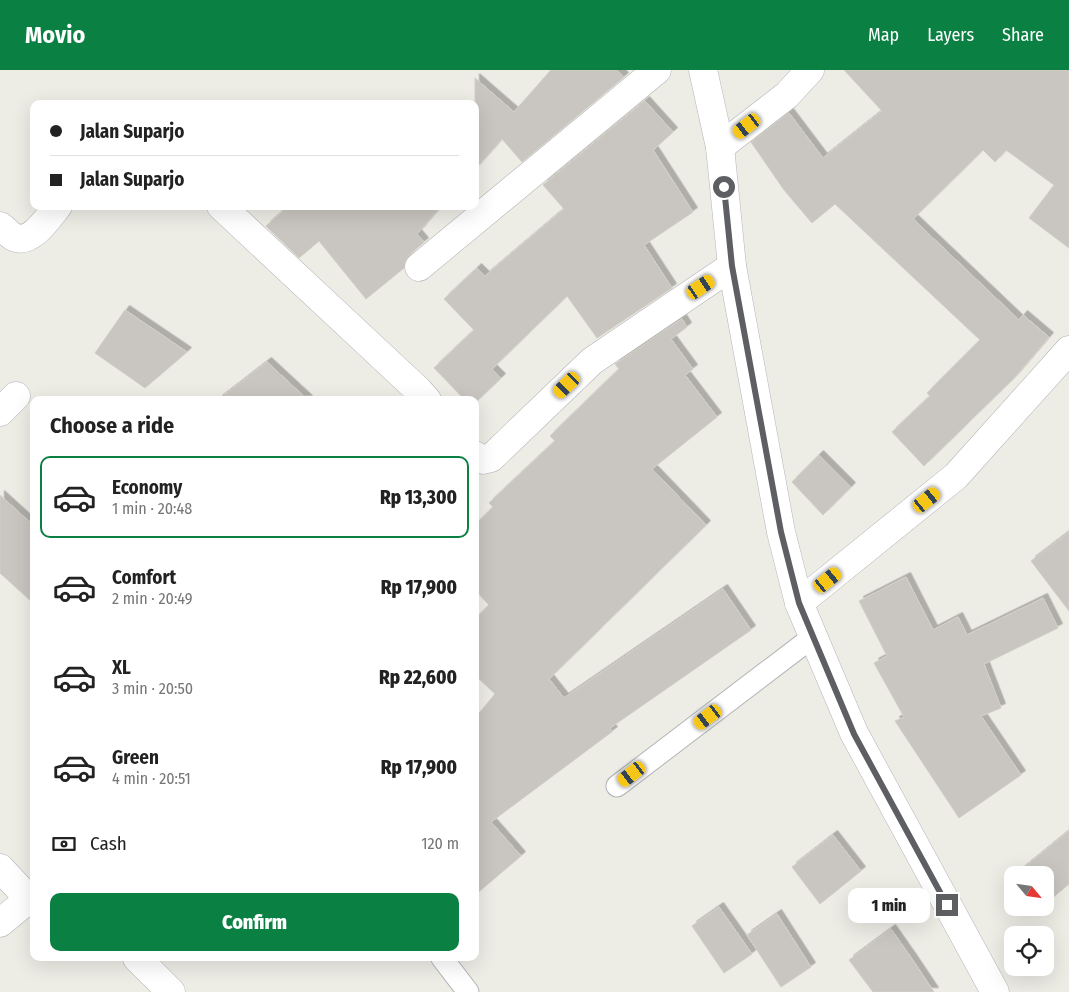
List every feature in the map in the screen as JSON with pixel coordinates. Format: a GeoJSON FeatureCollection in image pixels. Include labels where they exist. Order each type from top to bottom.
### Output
{"type":"FeatureCollection","features":[{"type":"Feature","properties":{"kind":"street"},"geometry":{"type":"LineString","coordinates":[[419,268],[657,70]]}},
{"type":"Feature","properties":{"kind":"street"},"geometry":{"type":"LineString","coordinates":[[702,70],[720,147],[732,266],[781,532],[799,603],[854,734],[995,992]]}},
{"type":"Feature","properties":{"kind":"street"},"geometry":{"type":"LineString","coordinates":[[720,147],[787,94],[810,70]]}},
{"type":"Feature","properties":{"kind":"street"},"geometry":{"type":"LineString","coordinates":[[0,226],[14,237],[22,238],[29,236],[54,210]]}},
{"type":"Feature","properties":{"kind":"street"},"geometry":{"type":"LineString","coordinates":[[225,210],[417,396]]}},
{"type":"Feature","properties":{"kind":"street"},"geometry":{"type":"LineString","coordinates":[[479,458],[483,460],[491,458],[592,361],[732,266]]}},
{"type":"Feature","properties":{"kind":"street"},"geometry":{"type":"LineString","coordinates":[[799,603],[956,476],[1069,350]]}},
{"type":"Feature","properties":{"kind":"street"},"geometry":{"type":"LineString","coordinates":[[0,868],[30,896]]}},
{"type":"Feature","properties":{"kind":"street"},"geometry":{"type":"LineString","coordinates":[[0,923],[30,898]]}},
{"type":"Feature","properties":{"kind":"street"},"geometry":{"type":"LineString","coordinates":[[140,961],[171,992]]}},
{"type":"Feature","properties":{"kind":"lane"},"geometry":{"type":"LineString","coordinates":[[617,786],[814,636]]}},
{"type":"Feature","properties":{"kind":"lane"},"geometry":{"type":"LineString","coordinates":[[444,961],[468,992]]}},
{"type":"Feature","properties":{"kind":"building"},"geometry":{"type":"Polygon","coordinates":[[[551,70],[617,70],[624,77],[522,162],[502,139],[479,165],[479,100],[475,100],[475,78],[514,112],[551,70]]]}},
{"type":"Feature","properties":{"kind":"building"},"geometry":{"type":"Polygon","coordinates":[[[844,70],[1069,70],[1069,248],[1029,218],[1054,185],[1006,150],[995,162],[983,150],[913,219],[1019,320],[1023,315],[1049,337],[1013,379],[924,466],[892,432],[930,396],[927,393],[980,340],[835,204],[812,223],[784,190],[751,142],[789,113],[823,158],[882,111],[844,70]]]}},
{"type":"Feature","properties":{"kind":"building"},"geometry":{"type":"Polygon","coordinates":[[[645,101],[673,132],[653,150],[693,212],[644,245],[672,288],[597,338],[567,296],[492,369],[501,378],[479,399],[479,396],[461,396],[434,368],[474,330],[444,299],[477,268],[485,276],[564,209],[543,185],[645,101]]]}},
{"type":"Feature","properties":{"kind":"building"},"geometry":{"type":"Polygon","coordinates":[[[284,210],[438,210],[417,234],[424,242],[409,255],[405,261],[404,268],[366,299],[319,241],[299,258],[266,226],[284,210]]]}},
{"type":"Feature","properties":{"kind":"building"},"geometry":{"type":"Polygon","coordinates":[[[125,310],[187,352],[145,388],[95,353],[125,310]]]}},
{"type":"Feature","properties":{"kind":"building"},"geometry":{"type":"Polygon","coordinates":[[[682,319],[687,327],[671,339],[693,369],[685,375],[717,417],[652,469],[706,525],[549,679],[564,698],[723,589],[751,630],[610,728],[613,731],[491,822],[521,856],[479,892],[479,713],[495,694],[479,679],[479,615],[489,605],[479,594],[479,521],[493,507],[489,503],[555,441],[550,436],[619,369],[615,364],[682,319]]]}},
{"type":"Feature","properties":{"kind":"building"},"geometry":{"type":"Polygon","coordinates":[[[267,362],[304,396],[223,396],[267,362]]]}},
{"type":"Feature","properties":{"kind":"building"},"geometry":{"type":"Polygon","coordinates":[[[819,455],[851,487],[823,515],[792,482],[819,455]]]}},
{"type":"Feature","properties":{"kind":"building"},"geometry":{"type":"Polygon","coordinates":[[[0,495],[30,522],[30,600],[0,573],[0,495]]]}},
{"type":"Feature","properties":{"kind":"building"},"geometry":{"type":"Polygon","coordinates":[[[1069,532],[1069,611],[1031,561],[1069,532]]]}},
{"type":"Feature","properties":{"kind":"building"},"geometry":{"type":"Polygon","coordinates":[[[906,577],[933,630],[958,617],[967,635],[1043,598],[1058,628],[984,664],[1001,708],[981,716],[1021,775],[959,818],[895,721],[904,717],[874,663],[887,656],[859,601],[906,577]]]}},
{"type":"Feature","properties":{"kind":"building"},"geometry":{"type":"Polygon","coordinates":[[[1069,831],[1069,884],[1054,896],[1054,866],[1026,866],[1069,831]]]}},
{"type":"Feature","properties":{"kind":"building"},"geometry":{"type":"Polygon","coordinates":[[[833,835],[861,871],[820,904],[792,867],[833,835]]]}},
{"type":"Feature","properties":{"kind":"building"},"geometry":{"type":"Polygon","coordinates":[[[719,907],[752,954],[724,973],[692,926],[719,907]]]}},
{"type":"Feature","properties":{"kind":"building"},"geometry":{"type":"Polygon","coordinates":[[[777,914],[811,967],[781,987],[747,935],[777,914]]]}},
{"type":"Feature","properties":{"kind":"building"},"geometry":{"type":"Polygon","coordinates":[[[891,929],[934,992],[873,992],[849,960],[891,929]]]}},
{"type":"Feature","properties":{"kind":"route"},"geometry":{"type":"LineString","coordinates":[[724,187],[732,266],[781,532],[799,603],[854,734],[947,905]]}}]}
